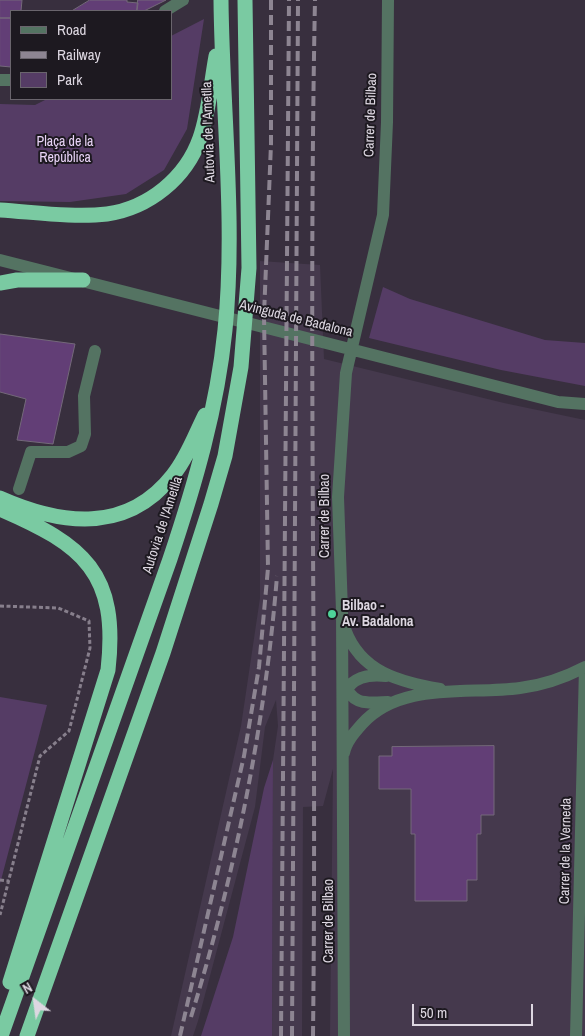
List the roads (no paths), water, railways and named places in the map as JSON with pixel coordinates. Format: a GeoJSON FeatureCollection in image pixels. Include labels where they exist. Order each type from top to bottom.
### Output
{"type":"FeatureCollection","features":[{"type":"Feature","properties":{"kind":"highway","name":"Autovia de l'Ametlla"},"geometry":{"type":"LineString","coordinates":[[1,1036],[185,516],[202,460],[217,388],[225,330],[228,231],[221,0]]}},
{"type":"Feature","properties":{"kind":"highway"},"geometry":{"type":"LineString","coordinates":[[27,1036],[163,653],[212,504],[225,456],[241,367],[249,268],[246,0]]}},
{"type":"Feature","properties":{"kind":"highway"},"geometry":{"type":"LineString","coordinates":[[0,210],[107,214],[135,206],[161,192],[185,167],[200,138],[221,22]]}},
{"type":"Feature","properties":{"kind":"highway"},"geometry":{"type":"LineString","coordinates":[[0,283],[17,280],[83,280]]}},
{"type":"Feature","properties":{"kind":"highway"},"geometry":{"type":"LineString","coordinates":[[0,498],[43,515],[64,519],[88,519],[127,512],[146,502],[174,474],[193,441],[217,388]]}},
{"type":"Feature","properties":{"kind":"highway"},"geometry":{"type":"LineString","coordinates":[[0,509],[51,533],[69,544],[83,557],[101,586],[111,624],[108,670],[29,917],[0,1017]]}},
{"type":"Feature","properties":{"kind":"street"},"geometry":{"type":"LineString","coordinates":[[167,10],[183,0]]}},
{"type":"Feature","properties":{"kind":"street","name":"Carrer de Bilbao"},"geometry":{"type":"LineString","coordinates":[[344,1036],[343,689],[338,498],[346,373],[382,216],[387,122],[388,0]]}},
{"type":"Feature","properties":{"kind":"street","name":"Avinguda de Badalona"},"geometry":{"type":"LineString","coordinates":[[0,260],[558,402],[585,404]]}},
{"type":"Feature","properties":{"kind":"street"},"geometry":{"type":"LineString","coordinates":[[19,489],[31,452],[68,452],[81,446],[85,434],[84,396],[95,351]]}},
{"type":"Feature","properties":{"kind":"street"},"geometry":{"type":"LineString","coordinates":[[558,402],[585,411]]}},
{"type":"Feature","properties":{"kind":"street"},"geometry":{"type":"LineString","coordinates":[[342,622],[352,645],[377,671],[388,676],[450,691]]}},
{"type":"Feature","properties":{"kind":"street"},"geometry":{"type":"LineString","coordinates":[[388,676],[361,677],[343,689],[359,702],[395,701],[450,691],[536,686],[557,680],[585,668]]}},
{"type":"Feature","properties":{"kind":"street","name":"Carrer de la Verneda"},"geometry":{"type":"LineString","coordinates":[[576,1036],[585,668]]}},
{"type":"Feature","properties":{"kind":"street"},"geometry":{"type":"LineString","coordinates":[[342,765],[344,750],[354,732],[376,710],[395,701]]}},
{"type":"Feature","properties":{"kind":"railway"},"geometry":{"type":"LineString","coordinates":[[180,1036],[244,756],[259,667],[268,568],[264,315],[271,144],[271,0]]}},
{"type":"Feature","properties":{"kind":"railway"},"geometry":{"type":"LineString","coordinates":[[281,1036],[289,0]]}},
{"type":"Feature","properties":{"kind":"railway"},"geometry":{"type":"LineString","coordinates":[[292,1036],[298,0]]}},
{"type":"Feature","properties":{"kind":"railway"},"geometry":{"type":"LineString","coordinates":[[313,1036],[312,259],[315,0]]}},
{"type":"Feature","properties":{"kind":"railway"},"geometry":{"type":"LineString","coordinates":[[191,1017],[221,909],[246,799],[265,688],[277,576]]}},
{"type":"Feature","properties":{"kind":"place","name":"Bilbao - Av. Badalona"},"geometry":{"type":"Point","coordinates":[332,614]}},
{"type":"Feature","properties":{"kind":"park label","name":"Plaça de la República"},"geometry":{"type":"Point","coordinates":[65,150]}}]}
